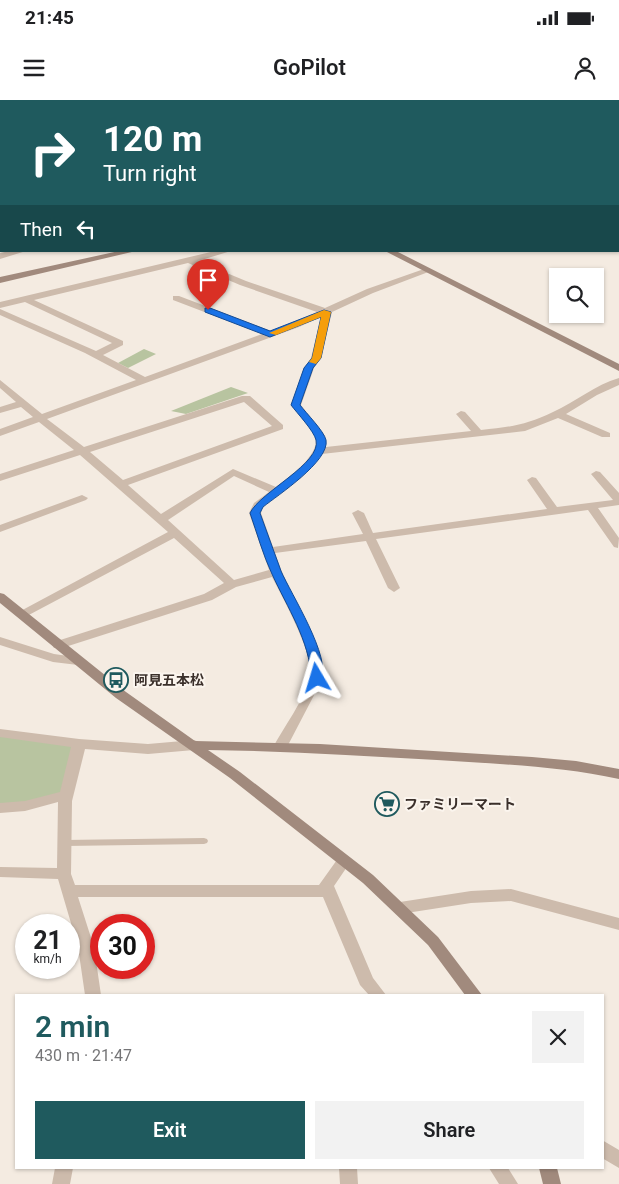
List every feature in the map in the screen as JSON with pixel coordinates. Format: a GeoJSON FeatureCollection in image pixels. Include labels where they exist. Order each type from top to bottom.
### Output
{"type":"FeatureCollection","features":[{"type":"Feature","properties":{"kind":"street"},"geometry":{"type":"LineString","coordinates":[[0,256],[18,252]]}},
{"type":"Feature","properties":{"kind":"street"},"geometry":{"type":"LineString","coordinates":[[0,280],[127,252]]}},
{"type":"Feature","properties":{"kind":"street"},"geometry":{"type":"LineString","coordinates":[[0,305],[223,252]]}},
{"type":"Feature","properties":{"kind":"street"},"geometry":{"type":"LineString","coordinates":[[390,252],[619,368]]}},
{"type":"Feature","properties":{"kind":"street"},"geometry":{"type":"LineString","coordinates":[[189,260],[243,283],[326,312]]}},
{"type":"Feature","properties":{"kind":"street"},"geometry":{"type":"LineString","coordinates":[[0,433],[42,420],[326,312],[370,291],[427,272]]}},
{"type":"Feature","properties":{"kind":"street"},"geometry":{"type":"LineString","coordinates":[[176,298],[270,334]]}},
{"type":"Feature","properties":{"kind":"street"},"geometry":{"type":"LineString","coordinates":[[26,299],[120,343],[95,355]]}},
{"type":"Feature","properties":{"kind":"street"},"geometry":{"type":"LineString","coordinates":[[0,312],[95,355],[144,380]]}},
{"type":"Feature","properties":{"kind":"street"},"geometry":{"type":"LineString","coordinates":[[280,747],[317,678],[316,662],[310,643],[276,572],[255,513],[258,505],[301,472],[320,450],[321,439],[296,405],[309,368],[316,358],[326,312]]}},
{"type":"Feature","properties":{"kind":"street"},"geometry":{"type":"LineString","coordinates":[[320,450],[525,428],[558,414],[593,393],[619,381]]}},
{"type":"Feature","properties":{"kind":"street"},"geometry":{"type":"LineString","coordinates":[[0,382],[42,420],[121,484],[232,584]]}},
{"type":"Feature","properties":{"kind":"street"},"geometry":{"type":"LineString","coordinates":[[0,478],[246,398],[279,427],[121,484]]}},
{"type":"Feature","properties":{"kind":"street"},"geometry":{"type":"LineString","coordinates":[[0,410],[23,403]]}},
{"type":"Feature","properties":{"kind":"street"},"geometry":{"type":"LineString","coordinates":[[461,414],[478,433]]}},
{"type":"Feature","properties":{"kind":"street"},"geometry":{"type":"LineString","coordinates":[[558,414],[606,435]]}},
{"type":"Feature","properties":{"kind":"street"},"geometry":{"type":"LineString","coordinates":[[160,520],[233,472],[276,492]]}},
{"type":"Feature","properties":{"kind":"street"},"geometry":{"type":"LineString","coordinates":[[596,474],[619,501]]}},
{"type":"Feature","properties":{"kind":"street"},"geometry":{"type":"LineString","coordinates":[[532,480],[554,511]]}},
{"type":"Feature","properties":{"kind":"street"},"geometry":{"type":"LineString","coordinates":[[0,529],[82,498]]}},
{"type":"Feature","properties":{"kind":"street"},"geometry":{"type":"LineString","coordinates":[[268,551],[619,501]]}},
{"type":"Feature","properties":{"kind":"street"},"geometry":{"type":"LineString","coordinates":[[591,506],[618,545]]}},
{"type":"Feature","properties":{"kind":"street"},"geometry":{"type":"LineString","coordinates":[[358,513],[394,588]]}},
{"type":"Feature","properties":{"kind":"street"},"geometry":{"type":"LineString","coordinates":[[21,614],[175,533]]}},
{"type":"Feature","properties":{"kind":"street"},"geometry":{"type":"LineString","coordinates":[[58,645],[208,597],[232,584],[276,572]]}},
{"type":"Feature","properties":{"kind":"street"},"geometry":{"type":"LineString","coordinates":[[0,596],[135,706],[194,745],[344,861],[400,908],[433,941],[473,994]]}},
{"type":"Feature","properties":{"kind":"street"},"geometry":{"type":"LineString","coordinates":[[0,641],[53,658],[78,661]]}},
{"type":"Feature","properties":{"kind":"street"},"geometry":{"type":"LineString","coordinates":[[0,733],[79,744],[148,749],[194,745],[280,747],[519,761],[564,765],[619,774]]}},
{"type":"Feature","properties":{"kind":"street"},"geometry":{"type":"LineString","coordinates":[[79,744],[66,795],[64,874],[86,946],[93,994]]}},
{"type":"Feature","properties":{"kind":"street"},"geometry":{"type":"LineString","coordinates":[[0,808],[25,806],[66,795]]}},
{"type":"Feature","properties":{"kind":"street"},"geometry":{"type":"LineString","coordinates":[[344,861],[326,885],[366,980],[377,994]]}},
{"type":"Feature","properties":{"kind":"street"},"geometry":{"type":"LineString","coordinates":[[0,872],[64,874]]}},
{"type":"Feature","properties":{"kind":"street"},"geometry":{"type":"LineString","coordinates":[[70,890],[328,891]]}},
{"type":"Feature","properties":{"kind":"street"},"geometry":{"type":"LineString","coordinates":[[400,908],[471,897],[511,895],[619,924]]}},
{"type":"Feature","properties":{"kind":"street"},"geometry":{"type":"LineString","coordinates":[[604,1149],[619,1160]]}},
{"type":"Feature","properties":{"kind":"street"},"geometry":{"type":"LineString","coordinates":[[61,1184],[64,1169]]}},
{"type":"Feature","properties":{"kind":"street"},"geometry":{"type":"LineString","coordinates":[[348,1169],[349,1184]]}},
{"type":"Feature","properties":{"kind":"street"},"geometry":{"type":"LineString","coordinates":[[499,1169],[509,1184]]}},
{"type":"Feature","properties":{"kind":"street"},"geometry":{"type":"LineString","coordinates":[[548,1169],[552,1184]]}},
{"type":"Feature","properties":{"kind":"lane"},"geometry":{"type":"LineString","coordinates":[[65,843],[204,841]]}},
{"type":"Feature","properties":{"kind":"green space"},"geometry":{"type":"Polygon","coordinates":[[[144,349],[156,354],[128,368],[118,363],[144,349]]]}},
{"type":"Feature","properties":{"kind":"green space"},"geometry":{"type":"Polygon","coordinates":[[[231,387],[248,393],[186,414],[171,411],[231,387]]]}},
{"type":"Feature","properties":{"kind":"green space"},"geometry":{"type":"Polygon","coordinates":[[[0,733],[79,744],[66,795],[0,808],[0,733]]]}},
{"type":"Feature","properties":{"kind":"slow traffic"},"geometry":{"type":"LineString","coordinates":[[273,333],[326,312],[316,358],[313,362]]}},
{"type":"Feature","properties":{"kind":"place","name":"阿見五本松"},"geometry":{"type":"Point","coordinates":[116,680]}},
{"type":"Feature","properties":{"kind":"place","name":"ファミリーマート"},"geometry":{"type":"Point","coordinates":[387,804]}},
{"type":"Feature","properties":{"kind":"route"},"geometry":{"type":"LineString","coordinates":[[208,310],[270,334],[326,312],[316,358],[309,368],[296,405],[321,439],[320,450],[301,472],[258,505],[255,513],[276,572],[310,643],[316,662],[317,678]]}}]}
